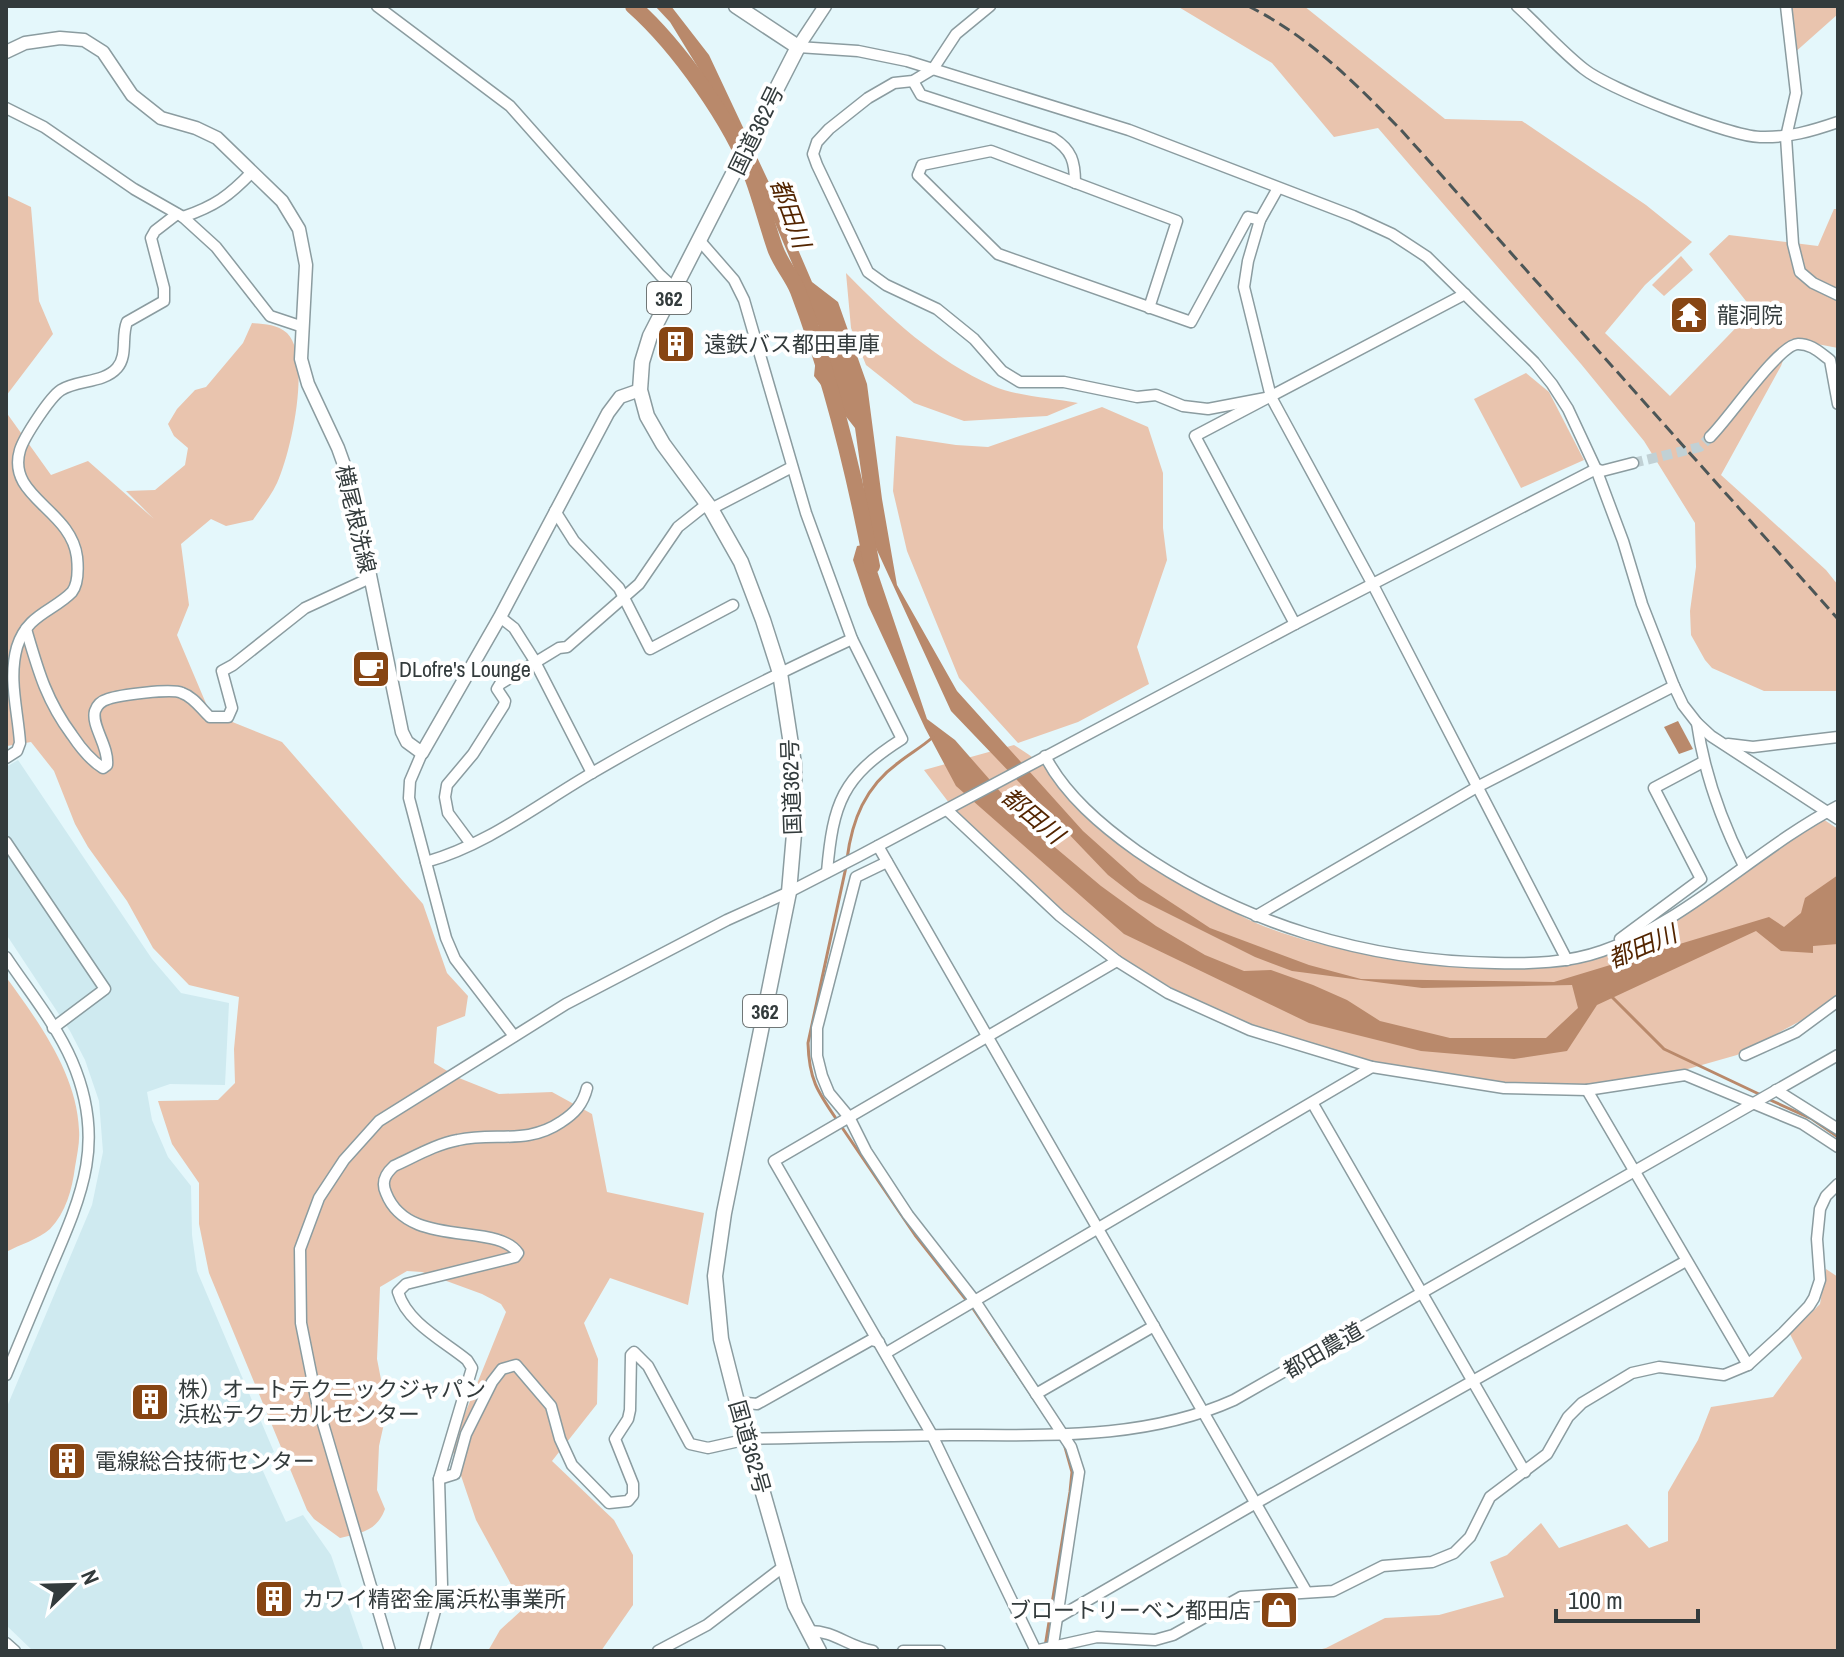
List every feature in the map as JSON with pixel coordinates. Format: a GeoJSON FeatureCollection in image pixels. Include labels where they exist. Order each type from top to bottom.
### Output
{"type":"FeatureCollection","features":[{"type":"Feature","properties":{"kind":"highway"},"geometry":{"type":"LineString","coordinates":[[736,6],[798,47]]}},
{"type":"Feature","properties":{"kind":"highway","name":"国道362号"},"geometry":{"type":"LineString","coordinates":[[798,47],[650,336],[642,362],[640,390],[647,416],[663,444],[709,507],[741,562],[780,673],[794,764],[795,822],[789,892],[724,1213],[715,1276],[721,1339],[737,1402],[795,1605],[819,1651]]}},
{"type":"Feature","properties":{"kind":"main road"},"geometry":{"type":"LineString","coordinates":[[798,47],[825,6]]}},
{"type":"Feature","properties":{"kind":"main road","name":"横尾根洗線"},"geometry":{"type":"LineString","coordinates":[[6,52],[25,43],[60,38],[84,40],[103,52],[132,95],[161,118],[217,138],[282,201],[299,229],[306,265],[301,359],[308,384],[338,448],[352,487],[402,732],[407,742],[422,753]]}},
{"type":"Feature","properties":{"kind":"main road"},"geometry":{"type":"LineString","coordinates":[[422,753],[500,617],[608,413],[620,397],[640,390]]}},
{"type":"Feature","properties":{"kind":"street"},"geometry":{"type":"LineString","coordinates":[[377,6],[510,106],[674,288]]}},
{"type":"Feature","properties":{"kind":"street"},"geometry":{"type":"LineString","coordinates":[[1517,6],[1601,81],[1717,127],[1756,137],[1786,137],[1838,122]]}},
{"type":"Feature","properties":{"kind":"street"},"geometry":{"type":"LineString","coordinates":[[1786,6],[1796,93],[1786,137],[1793,244],[1800,272],[1813,283],[1838,295]]}},
{"type":"Feature","properties":{"kind":"street"},"geometry":{"type":"LineString","coordinates":[[984,7],[956,34],[933,69],[913,81],[894,83],[868,98],[817,142],[813,154],[868,272],[886,285],[937,309],[974,339],[1002,371],[1020,382],[1064,382],[1137,397],[1156,395],[1183,406],[1208,409],[1271,397]]}},
{"type":"Feature","properties":{"kind":"street"},"geometry":{"type":"LineString","coordinates":[[798,47],[858,51],[933,69],[1129,130],[1353,216],[1392,234],[1427,257],[1534,362],[1568,409],[1596,469],[1642,604],[1683,705],[1697,723],[1754,766],[1834,813],[1744,866],[1660,924],[1605,951],[1567,960],[1507,964],[1425,959],[1339,943],[1256,916],[1196,887],[1116,835],[1065,786],[1045,756]]}},
{"type":"Feature","properties":{"kind":"street"},"geometry":{"type":"LineString","coordinates":[[913,81],[921,95],[1053,138],[1067,147],[1073,159],[1075,183]]}},
{"type":"Feature","properties":{"kind":"street"},"geometry":{"type":"LineString","coordinates":[[6,108],[53,132],[134,189],[180,215],[216,247],[270,316],[303,327]]}},
{"type":"Feature","properties":{"kind":"street"},"geometry":{"type":"LineString","coordinates":[[1149,308],[1177,221],[991,151],[922,165],[918,175],[998,254],[1149,308],[1191,322],[1248,217],[1260,220]]}},
{"type":"Feature","properties":{"kind":"street"},"geometry":{"type":"LineString","coordinates":[[7,755],[17,751],[20,743],[13,691],[18,645],[26,629],[43,611],[72,591],[77,582],[74,543],[67,529],[31,495],[21,480],[20,450],[58,392],[114,371],[122,361],[127,322],[164,301],[164,288],[151,238],[155,231],[180,215],[205,209],[228,197],[252,172]]}},
{"type":"Feature","properties":{"kind":"street"},"geometry":{"type":"LineString","coordinates":[[1278,188],[1260,220],[1248,261],[1244,297],[1271,397],[1372,583],[1567,960]]}},
{"type":"Feature","properties":{"kind":"street"},"geometry":{"type":"LineString","coordinates":[[700,241],[734,280],[744,300],[792,467],[852,639],[902,739],[877,755],[853,777],[838,804],[830,840],[831,869]]}},
{"type":"Feature","properties":{"kind":"street"},"geometry":{"type":"LineString","coordinates":[[1295,624],[1195,436],[1465,294]]}},
{"type":"Feature","properties":{"kind":"street"},"geometry":{"type":"LineString","coordinates":[[1710,437],[1784,349],[1795,344],[1811,346],[1834,360],[1838,404]]}},
{"type":"Feature","properties":{"kind":"street"},"geometry":{"type":"LineString","coordinates":[[390,1651],[317,1403],[301,1323],[300,1249],[319,1198],[344,1160],[379,1121],[566,1004],[859,856],[1372,583],[1596,469],[1602,471],[1633,463]]}},
{"type":"Feature","properties":{"kind":"street"},"geometry":{"type":"LineString","coordinates":[[471,844],[448,813],[445,797],[447,785],[473,754],[504,705],[505,701],[497,689],[500,684],[533,662],[567,647],[625,597],[653,566],[678,527],[709,507],[792,467]]}},
{"type":"Feature","properties":{"kind":"street"},"geometry":{"type":"LineString","coordinates":[[555,511],[574,541],[619,588],[650,649],[733,605]]}},
{"type":"Feature","properties":{"kind":"street"},"geometry":{"type":"LineString","coordinates":[[26,629],[51,706],[81,747],[103,768],[107,765],[108,757],[94,719],[99,703],[110,698],[177,691],[188,696],[210,717],[228,717],[232,708],[222,671],[305,608],[370,578]]}},
{"type":"Feature","properties":{"kind":"street"},"geometry":{"type":"LineString","coordinates":[[500,617],[514,628],[592,773]]}},
{"type":"Feature","properties":{"kind":"street"},"geometry":{"type":"LineString","coordinates":[[426,862],[449,855],[505,827],[592,773],[780,673],[852,639]]}},
{"type":"Feature","properties":{"kind":"street"},"geometry":{"type":"LineString","coordinates":[[1256,916],[1477,787],[1674,686]]}},
{"type":"Feature","properties":{"kind":"street"},"geometry":{"type":"LineString","coordinates":[[1697,723],[1703,762],[1744,866]]}},
{"type":"Feature","properties":{"kind":"street"},"geometry":{"type":"LineString","coordinates":[[1726,744],[1753,747],[1838,737]]}},
{"type":"Feature","properties":{"kind":"street"},"geometry":{"type":"LineString","coordinates":[[422,753],[410,781],[409,798],[446,938],[455,959],[514,1036]]}},
{"type":"Feature","properties":{"kind":"street"},"geometry":{"type":"LineString","coordinates":[[1605,951],[1701,879],[1654,788],[1703,762]]}},
{"type":"Feature","properties":{"kind":"street"},"geometry":{"type":"LineString","coordinates":[[949,808],[1060,916],[1117,961],[1168,993],[1218,1017],[1286,1043],[1372,1067],[1538,1091],[1587,1090],[1685,1075],[1803,1124],[1838,1147]]}},
{"type":"Feature","properties":{"kind":"street"},"geometry":{"type":"LineString","coordinates":[[6,842],[105,989],[53,1028]]}},
{"type":"Feature","properties":{"kind":"street"},"geometry":{"type":"LineString","coordinates":[[878,846],[1306,1591]]}},
{"type":"Feature","properties":{"kind":"street"},"geometry":{"type":"LineString","coordinates":[[887,862],[856,877],[817,1028],[817,1056],[829,1093],[848,1118],[866,1151],[1071,1447],[1079,1472],[1057,1618],[1044,1650]]}},
{"type":"Feature","properties":{"kind":"street"},"geometry":{"type":"LineString","coordinates":[[6,957],[70,1057],[85,1099],[90,1130],[89,1162],[73,1216],[6,1375]]}},
{"type":"Feature","properties":{"kind":"street"},"geometry":{"type":"LineString","coordinates":[[1044,1650],[932,1435],[774,1161],[1117,961]]}},
{"type":"Feature","properties":{"kind":"street"},"geometry":{"type":"LineString","coordinates":[[1745,1055],[1796,1032],[1838,1001]]}},
{"type":"Feature","properties":{"kind":"street","name":"都田農道"},"geometry":{"type":"LineString","coordinates":[[439,1479],[455,1474],[466,1434],[482,1400],[502,1369],[516,1365],[551,1406],[560,1439],[572,1465],[609,1503],[628,1501],[633,1495],[633,1484],[615,1439],[630,1410],[631,1355],[634,1352],[648,1366],[690,1444],[708,1448],[748,1439],[1062,1434],[1164,1425],[1205,1414],[1422,1294],[1838,1055]]}},
{"type":"Feature","properties":{"kind":"street"},"geometry":{"type":"LineString","coordinates":[[886,1353],[1372,1067]]}},
{"type":"Feature","properties":{"kind":"street"},"geometry":{"type":"LineString","coordinates":[[424,1651],[442,1585],[439,1479],[472,1368],[467,1360],[418,1322],[401,1302],[398,1292],[406,1284],[515,1257],[518,1253],[505,1242],[433,1230],[404,1218],[387,1197],[383,1184],[386,1174],[394,1166],[458,1140],[533,1136],[554,1127],[573,1114],[584,1101],[587,1088]]}},
{"type":"Feature","properties":{"kind":"street"},"geometry":{"type":"LineString","coordinates":[[1587,1090],[1748,1365]]}},
{"type":"Feature","properties":{"kind":"street"},"geometry":{"type":"LineString","coordinates":[[1773,1091],[1838,1129]]}},
{"type":"Feature","properties":{"kind":"street"},"geometry":{"type":"LineString","coordinates":[[1313,1104],[1525,1472]]}},
{"type":"Feature","properties":{"kind":"street"},"geometry":{"type":"LineString","coordinates":[[1044,1650],[1097,1637],[1155,1640],[1173,1635],[1241,1597],[1333,1591],[1383,1566],[1432,1562],[1454,1553],[1470,1537],[1490,1497],[1547,1454],[1568,1417],[1582,1403],[1632,1373],[1659,1367],[1724,1375],[1748,1365],[1814,1298],[1820,1280],[1817,1239],[1820,1209],[1826,1196],[1838,1184]]}},
{"type":"Feature","properties":{"kind":"street"},"geometry":{"type":"LineString","coordinates":[[1057,1618],[1686,1261]]}},
{"type":"Feature","properties":{"kind":"street"},"geometry":{"type":"LineString","coordinates":[[1036,1394],[1154,1326]]}},
{"type":"Feature","properties":{"kind":"street"},"geometry":{"type":"LineString","coordinates":[[737,1402],[757,1404],[871,1340],[879,1342]]}},
{"type":"Feature","properties":{"kind":"street"},"geometry":{"type":"LineString","coordinates":[[658,1651],[707,1625],[783,1567]]}},
{"type":"Feature","properties":{"kind":"street"},"geometry":{"type":"LineString","coordinates":[[809,1631],[827,1631],[854,1647],[873,1651]]}},
{"type":"Feature","properties":{"kind":"street"},"geometry":{"type":"LineString","coordinates":[[6,1643],[15,1651]]}},
{"type":"Feature","properties":{"kind":"street"},"geometry":{"type":"LineString","coordinates":[[903,1651],[940,1651]]}},
{"type":"Feature","properties":{"kind":"shaded area"},"geometry":{"type":"Polygon","coordinates":[[[655,6],[671,6],[709,55],[812,282],[838,302],[867,384],[897,585],[957,691],[1083,831],[1140,882],[1210,928],[1309,965],[1361,979],[1554,982],[1769,917],[1784,927],[1801,913],[1805,898],[1838,875],[1838,944],[1813,946],[1813,953],[1781,951],[1756,931],[1597,1005],[1567,1051],[1514,1059],[1421,1051],[1309,1023],[1124,934],[956,786],[925,728],[868,605],[853,560],[857,546],[868,544],[927,719],[955,740],[1032,828],[1101,886],[1156,926],[1205,955],[1244,971],[1271,970],[1347,1000],[1380,1021],[1450,1038],[1546,1038],[1578,1008],[1572,985],[1422,988],[1292,971],[1255,957],[1139,899],[1108,875],[951,711],[870,535],[855,428],[814,376],[819,327],[734,126],[670,22],[655,6]]]}},
{"type":"Feature","properties":{"kind":"shaded area"},"geometry":{"type":"Polygon","coordinates":[[[1177,6],[1304,6],[1445,119],[1522,121],[1646,205],[1692,242],[1645,285],[1605,333],[1670,396],[1753,310],[1709,254],[1729,235],[1818,246],[1834,209],[1838,209],[1838,348],[1791,339],[1781,366],[1721,475],[1826,570],[1838,585],[1838,691],[1764,691],[1712,668],[1691,635],[1690,611],[1696,567],[1695,523],[1644,441],[1378,128],[1334,137],[1272,63],[1177,6]]]}},
{"type":"Feature","properties":{"kind":"shaded area"},"geometry":{"type":"Polygon","coordinates":[[[1785,6],[1838,6],[1838,14],[1793,54],[1785,6]]]}},
{"type":"Feature","properties":{"kind":"shaded area"},"geometry":{"type":"Polygon","coordinates":[[[6,195],[31,207],[39,301],[53,334],[6,396],[6,195]]]}},
{"type":"Feature","properties":{"kind":"shaded area"},"geometry":{"type":"Polygon","coordinates":[[[1681,256],[1693,270],[1664,296],[1652,285],[1681,256]]]}},
{"type":"Feature","properties":{"kind":"shaded area"},"geometry":{"type":"Polygon","coordinates":[[[846,273],[914,337],[972,376],[1012,392],[1078,403],[1047,416],[964,421],[914,403],[866,365],[851,328],[846,273]]]}},
{"type":"Feature","properties":{"kind":"shaded area"},"geometry":{"type":"Polygon","coordinates":[[[252,323],[279,328],[287,333],[294,345],[298,363],[297,406],[277,483],[253,520],[226,526],[211,519],[181,544],[189,605],[177,635],[210,713],[282,742],[423,904],[447,973],[468,996],[465,1016],[437,1027],[434,1063],[459,1078],[499,1094],[552,1092],[592,1114],[607,1192],[704,1213],[688,1305],[610,1278],[584,1323],[598,1359],[597,1404],[552,1461],[614,1520],[633,1555],[633,1605],[601,1651],[488,1651],[500,1630],[524,1608],[476,1520],[453,1452],[464,1416],[506,1312],[501,1304],[482,1294],[422,1272],[407,1271],[380,1287],[377,1359],[387,1410],[379,1446],[377,1490],[385,1509],[373,1527],[340,1538],[307,1510],[209,1273],[199,1224],[199,1183],[172,1144],[158,1101],[218,1100],[235,1083],[234,1049],[239,997],[189,985],[153,948],[127,901],[75,824],[54,771],[31,742],[7,746],[6,743],[6,412],[51,475],[88,461],[154,519],[126,491],[155,490],[185,465],[188,448],[174,436],[168,424],[177,409],[195,390],[206,387],[243,343],[252,323]]]}},
{"type":"Feature","properties":{"kind":"shaded area"},"geometry":{"type":"Polygon","coordinates":[[[1526,373],[1549,392],[1584,460],[1521,488],[1474,399],[1526,373]]]}},
{"type":"Feature","properties":{"kind":"shaded area"},"geometry":{"type":"Polygon","coordinates":[[[1102,407],[1148,427],[1163,473],[1163,528],[1167,560],[1137,647],[1149,684],[1078,722],[1018,743],[959,678],[907,551],[893,491],[896,436],[988,447],[1102,407]]]}},
{"type":"Feature","properties":{"kind":"shaded area"},"geometry":{"type":"Polygon","coordinates":[[[1678,721],[1693,749],[1679,754],[1664,727],[1678,721]]]}},
{"type":"Feature","properties":{"kind":"shaded area"},"geometry":{"type":"Polygon","coordinates":[[[1014,745],[1064,784],[1140,857],[1240,915],[1296,937],[1388,957],[1486,963],[1579,956],[1621,948],[1823,819],[1838,829],[1838,994],[1817,1012],[1737,1055],[1649,1080],[1559,1087],[1488,1084],[1367,1062],[1260,1028],[1195,1001],[1109,952],[1018,874],[959,816],[924,770],[1014,745]]]}},
{"type":"Feature","properties":{"kind":"shaded area"},"geometry":{"type":"Polygon","coordinates":[[[18,760],[152,959],[181,993],[229,1003],[225,1085],[170,1084],[147,1092],[152,1120],[168,1157],[191,1186],[192,1235],[197,1271],[274,1452],[258,1460],[286,1522],[303,1515],[331,1555],[364,1651],[33,1651],[6,1625],[6,1409],[92,1205],[103,1152],[99,1101],[85,1060],[70,1031],[6,934],[6,767],[18,760]]]}},
{"type":"Feature","properties":{"kind":"shaded area"},"geometry":{"type":"Polygon","coordinates":[[[6,977],[54,1049],[77,1109],[79,1135],[72,1184],[60,1215],[45,1233],[6,1252],[6,977]]]}},
{"type":"Feature","properties":{"kind":"shaded area"},"geometry":{"type":"Polygon","coordinates":[[[1826,1269],[1838,1277],[1838,1651],[1314,1651],[1385,1618],[1439,1615],[1504,1597],[1490,1562],[1507,1555],[1541,1523],[1559,1548],[1627,1524],[1649,1548],[1668,1541],[1668,1492],[1698,1440],[1711,1407],[1773,1397],[1802,1358],[1790,1334],[1820,1304],[1826,1269]]]}},
{"type":"Feature","properties":{"kind":"waterway","name":"都田川"},"geometry":{"type":"LineString","coordinates":[[633,6],[668,42],[702,86],[744,157],[775,248],[798,291],[821,357],[850,462],[872,566]]}},
{"type":"Feature","properties":{"kind":"waterway"},"geometry":{"type":"LineString","coordinates":[[847,859],[852,831],[869,794],[887,772],[933,737]]}},
{"type":"Feature","properties":{"kind":"waterway"},"geometry":{"type":"LineString","coordinates":[[837,1120],[815,1084],[808,1043],[846,867]]}},
{"type":"Feature","properties":{"kind":"waterway"},"geometry":{"type":"LineString","coordinates":[[1610,995],[1664,1049],[1761,1095]]}},
{"type":"Feature","properties":{"kind":"waterway"},"geometry":{"type":"LineString","coordinates":[[1768,1099],[1812,1119],[1838,1137]]}},
{"type":"Feature","properties":{"kind":"waterway"},"geometry":{"type":"LineString","coordinates":[[841,1126],[915,1235],[967,1301]]}},
{"type":"Feature","properties":{"kind":"waterway"},"geometry":{"type":"LineString","coordinates":[[972,1307],[1046,1417]]}},
{"type":"Feature","properties":{"kind":"waterway"},"geometry":{"type":"LineString","coordinates":[[1045,1647],[1070,1492],[1072,1472],[1065,1447]]}},
{"type":"Feature","properties":{"kind":"tunnel"},"geometry":{"type":"LineString","coordinates":[[1633,463],[1700,447],[1710,437]]}},
{"type":"Feature","properties":{"kind":"railway"},"geometry":{"type":"LineString","coordinates":[[1248,6],[1311,46],[1349,78],[1402,131],[1838,619]]}},
{"type":"Feature","properties":{"kind":"place","name":"龍洞院"},"geometry":{"type":"Point","coordinates":[1689,315]}},
{"type":"Feature","properties":{"kind":"place","name":"遠鉄バス都田車庫"},"geometry":{"type":"Point","coordinates":[676,344]}},
{"type":"Feature","properties":{"kind":"place","name":"DLofre's Lounge"},"geometry":{"type":"Point","coordinates":[371,669]}},
{"type":"Feature","properties":{"kind":"place","name":"株）オートテクニックジャパン 浜松テクニカルセンター"},"geometry":{"type":"Point","coordinates":[150,1402]}},
{"type":"Feature","properties":{"kind":"place","name":"電線総合技術センター"},"geometry":{"type":"Point","coordinates":[67,1461]}},
{"type":"Feature","properties":{"kind":"place","name":"カワイ精密金属浜松事業所"},"geometry":{"type":"Point","coordinates":[274,1599]}},
{"type":"Feature","properties":{"kind":"place","name":"ブロートリーベン都田店"},"geometry":{"type":"Point","coordinates":[1279,1610]}}]}
